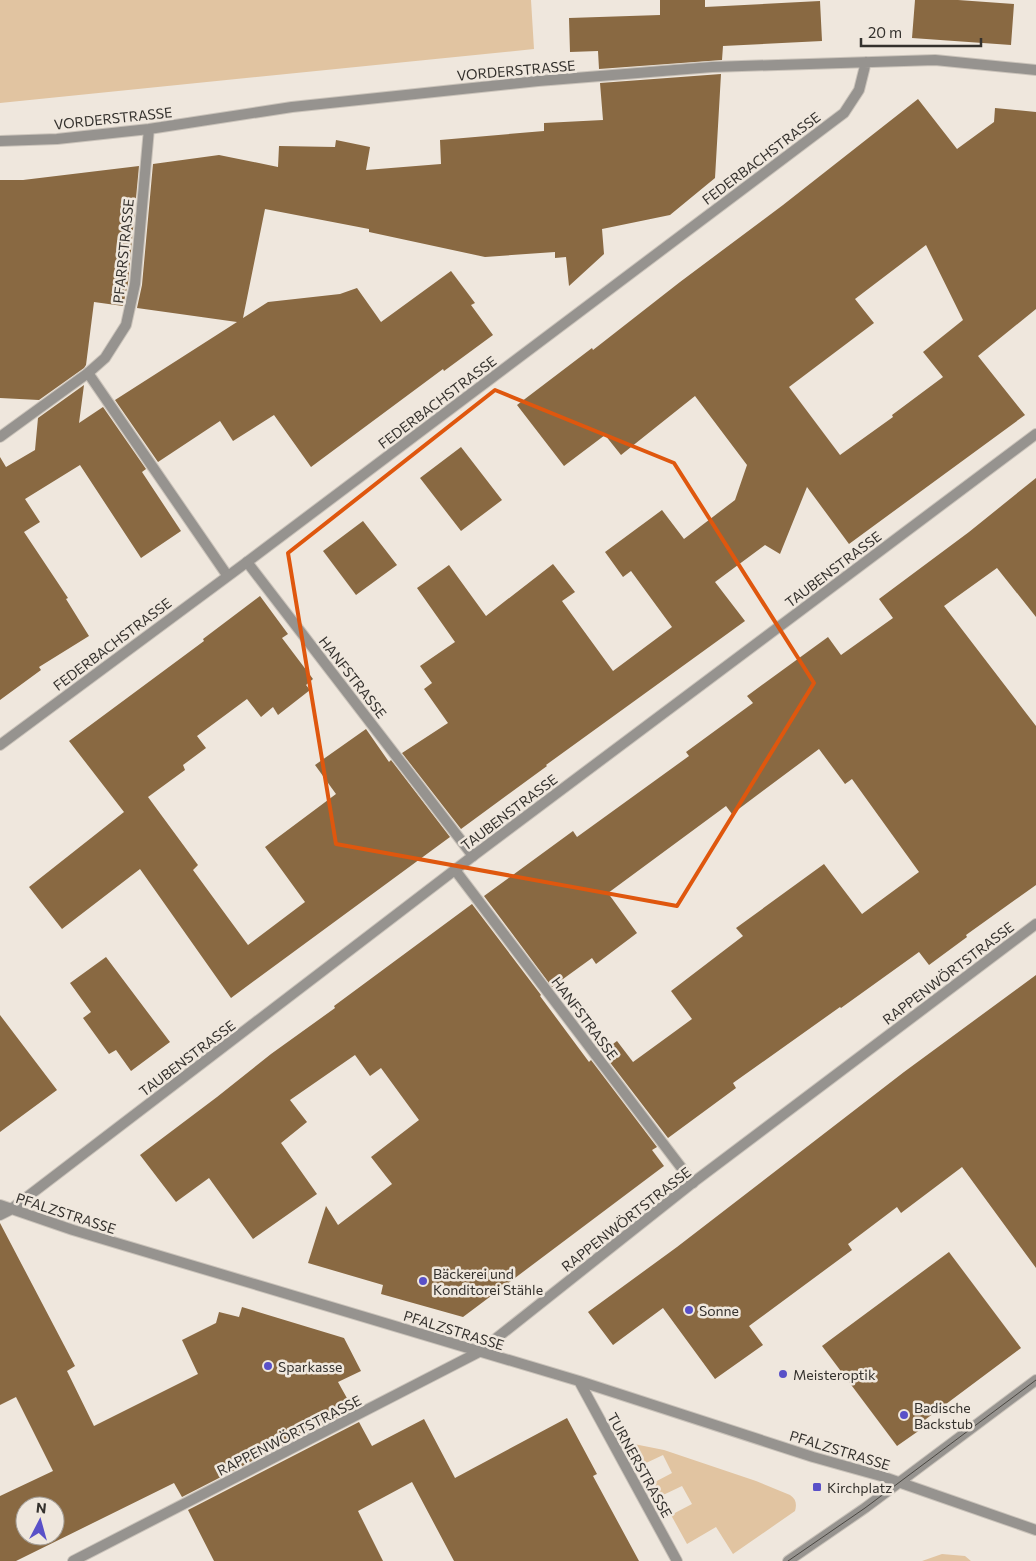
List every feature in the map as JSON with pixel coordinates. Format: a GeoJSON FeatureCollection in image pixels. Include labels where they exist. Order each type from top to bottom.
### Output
{"type":"FeatureCollection","features":[{"type":"Feature","properties":{"kind":"street","name":"VORDERSTRASSE"},"geometry":{"type":"LineString","coordinates":[[0,141],[57,139],[149,130],[292,107],[538,81],[712,67],[935,60],[1036,70]]}},
{"type":"Feature","properties":{"kind":"street","name":"FEDERBACHSTRASSE"},"geometry":{"type":"LineString","coordinates":[[0,745],[247,562],[844,113],[859,90],[866,62]]}},
{"type":"Feature","properties":{"kind":"street","name":"PFARRSTRASSE"},"geometry":{"type":"LineString","coordinates":[[0,437],[88,373],[105,358],[126,325],[135,284],[149,130]]}},
{"type":"Feature","properties":{"kind":"street"},"geometry":{"type":"LineString","coordinates":[[88,373],[227,575]]}},
{"type":"Feature","properties":{"kind":"street","name":"TAUBENSTRASSE"},"geometry":{"type":"LineString","coordinates":[[0,1215],[10,1210],[473,856],[1036,434]]}},
{"type":"Feature","properties":{"kind":"street","name":"HANFSTRASSE"},"geometry":{"type":"LineString","coordinates":[[247,562],[473,856]]}},
{"type":"Feature","properties":{"kind":"street","name":"HANFSTRASSE"},"geometry":{"type":"LineString","coordinates":[[455,870],[693,1183]]}},
{"type":"Feature","properties":{"kind":"street","name":"RAPPENWÖRTSTRASSE"},"geometry":{"type":"LineString","coordinates":[[73,1561],[479,1352],[693,1183],[1036,924]]}},
{"type":"Feature","properties":{"kind":"street","name":"PFALZSTRASSE"},"geometry":{"type":"LineString","coordinates":[[0,1205],[10,1210],[92,1236],[579,1381],[813,1457],[881,1476],[1036,1530]]}},
{"type":"Feature","properties":{"kind":"street"},"geometry":{"type":"LineString","coordinates":[[788,1561],[844,1523],[1036,1380]]}},
{"type":"Feature","properties":{"kind":"street","name":"TURNERSTRASSE"},"geometry":{"type":"LineString","coordinates":[[579,1381],[677,1561]]}},
{"type":"Feature","properties":{"kind":"highlighted area"},"geometry":{"type":"Polygon","coordinates":[[[495,390],[674,463],[814,683],[677,906],[336,844],[288,553],[495,390]]]}},
{"type":"Feature","properties":{"kind":"shaded area"},"geometry":{"type":"Polygon","coordinates":[[[0,0],[531,0],[534,49],[0,103],[0,0]]]}},
{"type":"Feature","properties":{"kind":"shaded area"},"geometry":{"type":"Polygon","coordinates":[[[634,1444],[664,1450],[756,1481],[790,1495],[796,1502],[795,1511],[733,1554],[716,1527],[687,1544],[671,1515],[692,1504],[682,1486],[661,1496],[653,1483],[672,1473],[663,1455],[644,1464],[634,1444]]]}},
{"type":"Feature","properties":{"kind":"shaded area"},"geometry":{"type":"Polygon","coordinates":[[[942,1554],[965,1556],[971,1561],[922,1561],[942,1554]]]}},
{"type":"Feature","properties":{"kind":"building"},"geometry":{"type":"Polygon","coordinates":[[[660,0],[705,0],[705,7],[820,1],[822,41],[723,46],[722,60],[599,69],[598,51],[570,52],[569,18],[660,15],[660,0]]]}},
{"type":"Feature","properties":{"kind":"building"},"geometry":{"type":"Polygon","coordinates":[[[915,0],[958,0],[1014,4],[1011,45],[912,38],[915,0]]]}},
{"type":"Feature","properties":{"kind":"building"},"geometry":{"type":"Polygon","coordinates":[[[721,74],[715,178],[670,215],[602,229],[604,254],[569,286],[566,257],[555,258],[555,252],[485,257],[369,232],[369,229],[265,209],[243,318],[268,302],[340,294],[357,288],[381,322],[451,271],[475,303],[471,305],[493,335],[444,371],[443,369],[311,467],[274,415],[233,441],[220,421],[158,462],[115,400],[237,322],[137,308],[142,285],[153,164],[219,155],[278,167],[279,146],[335,147],[336,140],[370,147],[366,170],[441,164],[440,140],[544,131],[544,123],[603,120],[600,83],[721,74]]]}},
{"type":"Feature","properties":{"kind":"building"},"geometry":{"type":"Polygon","coordinates":[[[918,99],[957,149],[994,122],[995,108],[1036,112],[1036,309],[978,356],[1025,415],[849,544],[807,487],[780,554],[765,545],[715,582],[745,621],[461,829],[402,753],[448,723],[424,689],[432,683],[420,666],[455,642],[417,588],[449,565],[486,616],[553,564],[575,592],[562,601],[613,671],[672,627],[631,571],[623,577],[605,552],[662,510],[684,539],[735,500],[747,465],[695,396],[621,455],[605,435],[564,466],[517,405],[592,348],[593,350],[918,99]],[[926,245],[855,299],[874,323],[789,387],[840,455],[893,417],[892,415],[943,377],[923,352],[963,320],[926,245]]]}},
{"type":"Feature","properties":{"kind":"building"},"geometry":{"type":"Polygon","coordinates":[[[139,166],[128,283],[123,306],[94,302],[86,365],[84,368],[39,400],[0,398],[0,180],[23,180],[139,166]]]}},
{"type":"Feature","properties":{"kind":"building"},"geometry":{"type":"Polygon","coordinates":[[[84,385],[79,423],[103,407],[146,469],[142,472],[181,531],[141,558],[80,465],[25,499],[40,522],[24,532],[68,598],[66,599],[89,636],[39,667],[41,670],[0,700],[0,457],[6,467],[35,450],[38,418],[84,385]]]}},
{"type":"Feature","properties":{"kind":"building"},"geometry":{"type":"Polygon","coordinates":[[[461,447],[502,500],[461,531],[420,478],[461,447]]]}},
{"type":"Feature","properties":{"kind":"building"},"geometry":{"type":"Polygon","coordinates":[[[1036,478],[1036,617],[997,568],[944,606],[1036,726],[1036,885],[966,935],[967,937],[929,965],[919,952],[733,1083],[736,1088],[668,1138],[602,1052],[617,1041],[633,1062],[692,1019],[671,991],[743,936],[736,928],[824,864],[862,914],[919,872],[852,779],[845,784],[819,749],[732,814],[726,806],[608,893],[637,933],[596,964],[592,958],[552,987],[484,896],[573,831],[577,837],[689,756],[686,752],[753,703],[747,696],[828,637],[841,655],[893,618],[879,599],[969,532],[1036,478]]]}},
{"type":"Feature","properties":{"kind":"building"},"geometry":{"type":"Polygon","coordinates":[[[363,521],[397,565],[356,595],[323,551],[363,521]]]}},
{"type":"Feature","properties":{"kind":"building"},"geometry":{"type":"Polygon","coordinates":[[[260,596],[288,634],[282,638],[313,679],[306,685],[310,690],[278,715],[273,707],[261,717],[247,699],[197,736],[206,748],[183,765],[185,770],[148,797],[198,865],[193,870],[248,945],[305,902],[265,847],[336,794],[315,765],[366,729],[389,762],[391,760],[450,837],[231,998],[140,869],[62,929],[29,887],[124,812],[69,741],[204,641],[203,639],[260,596]]]}},
{"type":"Feature","properties":{"kind":"building"},"geometry":{"type":"Polygon","coordinates":[[[472,904],[589,1062],[591,1060],[657,1147],[652,1150],[664,1166],[463,1317],[381,1294],[383,1285],[308,1263],[326,1206],[338,1225],[392,1184],[371,1157],[419,1120],[381,1068],[370,1076],[355,1055],[290,1100],[307,1122],[281,1143],[317,1194],[253,1239],[209,1178],[176,1202],[140,1155],[271,1054],[335,1008],[334,1006],[472,904]]]}},
{"type":"Feature","properties":{"kind":"building"},"geometry":{"type":"Polygon","coordinates":[[[106,957],[170,1042],[131,1071],[116,1050],[109,1054],[83,1018],[91,1012],[70,983],[106,957]]]}},
{"type":"Feature","properties":{"kind":"building"},"geometry":{"type":"Polygon","coordinates":[[[1036,975],[1036,1268],[962,1167],[901,1213],[897,1207],[848,1244],[852,1250],[749,1326],[763,1345],[715,1379],[663,1308],[613,1345],[588,1312],[677,1247],[904,1072],[1036,975]]]}},
{"type":"Feature","properties":{"kind":"building"},"geometry":{"type":"Polygon","coordinates":[[[0,1015],[57,1090],[0,1132],[0,1015]]]}},
{"type":"Feature","properties":{"kind":"building"},"geometry":{"type":"Polygon","coordinates":[[[0,1223],[75,1366],[67,1371],[94,1426],[198,1374],[182,1340],[216,1323],[219,1312],[239,1317],[242,1307],[344,1338],[361,1371],[338,1382],[353,1409],[182,1497],[174,1483],[65,1537],[65,1496],[15,1496],[15,1546],[46,1546],[16,1561],[0,1561],[0,1496],[53,1471],[16,1397],[0,1405],[0,1223]]]}},
{"type":"Feature","properties":{"kind":"building"},"geometry":{"type":"Polygon","coordinates":[[[949,1252],[1021,1348],[926,1419],[927,1425],[897,1446],[822,1346],[949,1252]]]}},
{"type":"Feature","properties":{"kind":"building"},"geometry":{"type":"Polygon","coordinates":[[[567,1418],[597,1474],[593,1476],[639,1561],[454,1561],[412,1482],[358,1511],[383,1561],[214,1561],[188,1510],[359,1422],[372,1446],[424,1419],[455,1478],[567,1418]]]}},
{"type":"Feature","properties":{"kind":"tram line"},"geometry":{"type":"LineString","coordinates":[[788,1561],[865,1508],[1036,1380]]}},
{"type":"Feature","properties":{"kind":"place","name":"Bäckerei und Konditorei Stähle"},"geometry":{"type":"Point","coordinates":[423,1281]}},
{"type":"Feature","properties":{"kind":"place","name":"Sonne"},"geometry":{"type":"Point","coordinates":[689,1310]}},
{"type":"Feature","properties":{"kind":"place","name":"Sparkasse"},"geometry":{"type":"Point","coordinates":[268,1366]}},
{"type":"Feature","properties":{"kind":"place","name":"Meisteroptik"},"geometry":{"type":"Point","coordinates":[783,1374]}},
{"type":"Feature","properties":{"kind":"place","name":"Badische Backstub"},"geometry":{"type":"Point","coordinates":[904,1415]}},
{"type":"Feature","properties":{"kind":"place","name":"Kirchplatz"},"geometry":{"type":"Point","coordinates":[817,1487]}}]}
